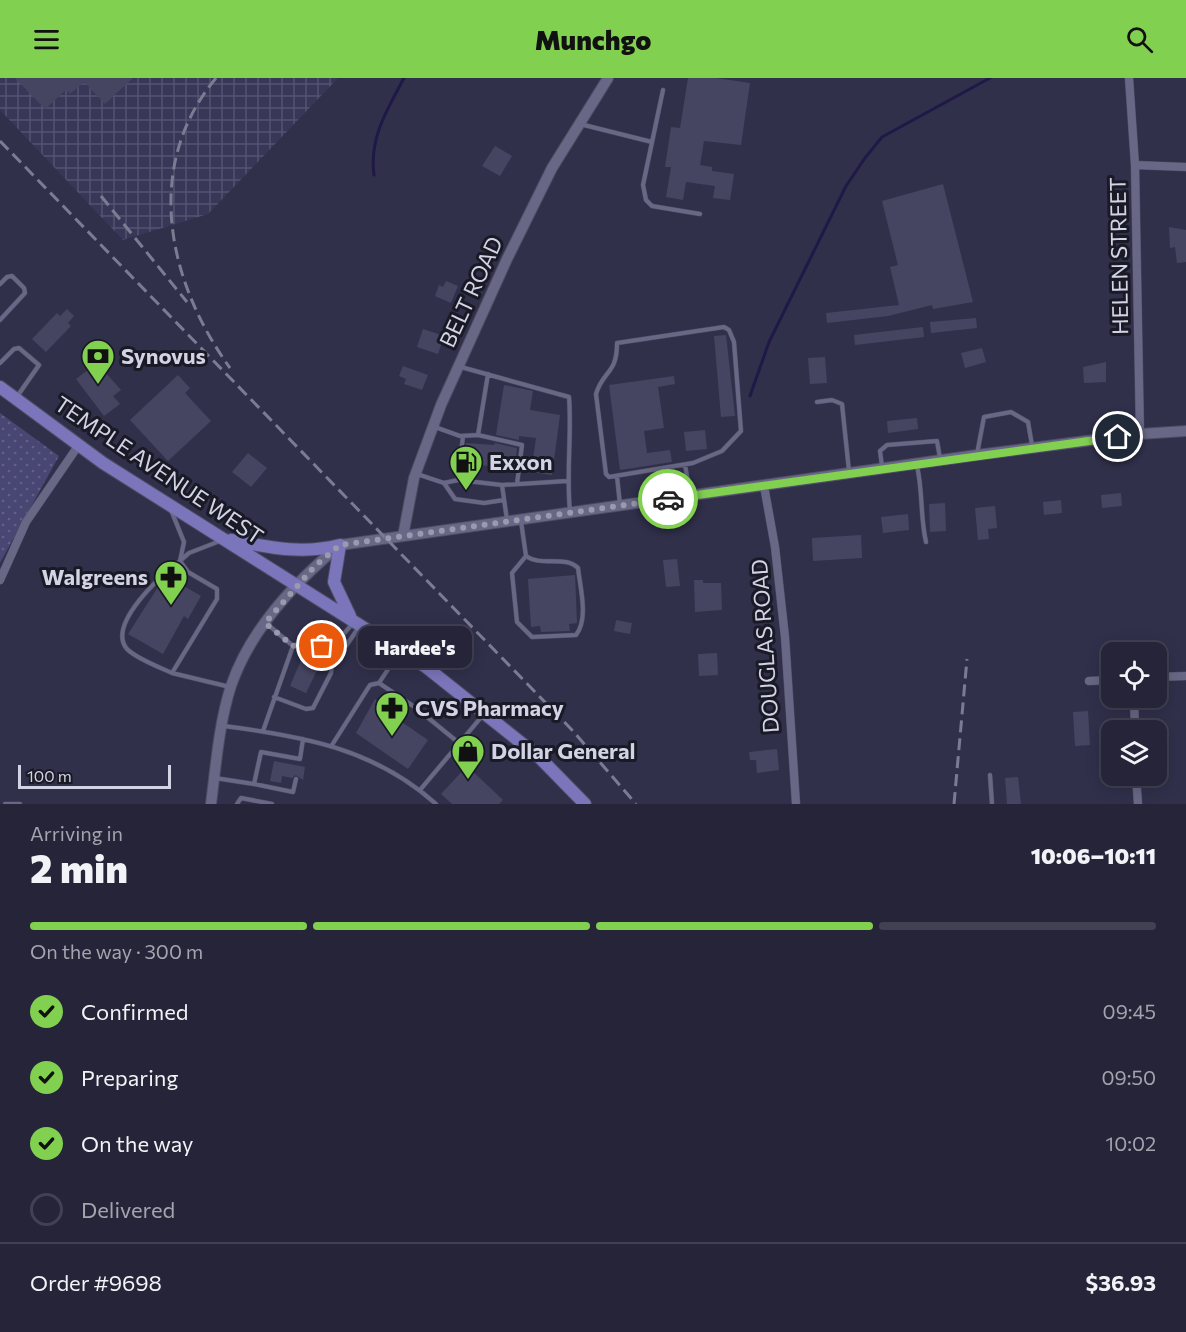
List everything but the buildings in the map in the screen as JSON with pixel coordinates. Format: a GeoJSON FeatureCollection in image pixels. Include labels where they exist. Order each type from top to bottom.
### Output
{"type":"FeatureCollection","features":[{"type":"Feature","properties":{"kind":"main road","name":"BELT ROAD"},"geometry":{"type":"LineString","coordinates":[[402,536],[416,474],[433,427],[507,259],[552,168],[608,78]]}},
{"type":"Feature","properties":{"kind":"main road","name":"TEMPLE AVENUE WEST"},"geometry":{"type":"LineString","coordinates":[[0,387],[78,446],[400,651],[539,757],[585,804]]}},
{"type":"Feature","properties":{"kind":"main road"},"geometry":{"type":"LineString","coordinates":[[225,539],[293,551],[320,551],[340,545],[977,455],[1140,434],[1186,431]]}},
{"type":"Feature","properties":{"kind":"main road"},"geometry":{"type":"LineString","coordinates":[[211,804],[222,726],[231,687],[244,654],[265,623],[296,586],[340,545]]}},
{"type":"Feature","properties":{"kind":"main road"},"geometry":{"type":"LineString","coordinates":[[340,545],[334,582],[355,621]]}},
{"type":"Feature","properties":{"kind":"street","name":"HELEN STREET"},"geometry":{"type":"LineString","coordinates":[[1129,78],[1135,165],[1140,434]]}},
{"type":"Feature","properties":{"kind":"street"},"geometry":{"type":"LineString","coordinates":[[1135,165],[1186,167]]}},
{"type":"Feature","properties":{"kind":"street"},"geometry":{"type":"LineString","coordinates":[[0,580],[26,522],[78,446]]}},
{"type":"Feature","properties":{"kind":"street","name":"DOUGLAS ROAD"},"geometry":{"type":"LineString","coordinates":[[764,486],[775,547],[785,637],[796,804]]}},
{"type":"Feature","properties":{"kind":"street"},"geometry":{"type":"LineString","coordinates":[[1167,677],[1186,676]]}},
{"type":"Feature","properties":{"kind":"street"},"geometry":{"type":"LineString","coordinates":[[1089,681],[1101,680]]}},
{"type":"Feature","properties":{"kind":"street"},"geometry":{"type":"LineString","coordinates":[[1137,786],[1138,804]]}},
{"type":"Feature","properties":{"kind":"lane"},"geometry":{"type":"LineString","coordinates":[[663,90],[643,186],[646,200],[652,206],[700,214]]}},
{"type":"Feature","properties":{"kind":"lane"},"geometry":{"type":"LineString","coordinates":[[579,123],[652,141]]}},
{"type":"Feature","properties":{"kind":"lane"},"geometry":{"type":"LineString","coordinates":[[0,284],[7,277],[12,276],[24,288],[25,293],[0,320]]}},
{"type":"Feature","properties":{"kind":"lane"},"geometry":{"type":"LineString","coordinates":[[724,327],[729,330],[734,342],[741,431],[722,451],[685,465],[618,476],[609,477],[606,474],[596,394],[600,383],[611,372],[617,357],[617,343],[724,327]]}},
{"type":"Feature","properties":{"kind":"lane"},"geometry":{"type":"LineString","coordinates":[[0,363],[14,349],[19,348],[40,367],[16,398]]}},
{"type":"Feature","properties":{"kind":"lane"},"geometry":{"type":"LineString","coordinates":[[459,366],[569,397],[571,422],[567,481],[570,512]]}},
{"type":"Feature","properties":{"kind":"lane"},"geometry":{"type":"LineString","coordinates":[[478,435],[489,374]]}},
{"type":"Feature","properties":{"kind":"lane"},"geometry":{"type":"LineString","coordinates":[[817,402],[832,400],[842,404],[850,474]]}},
{"type":"Feature","properties":{"kind":"lane"},"geometry":{"type":"LineString","coordinates":[[977,455],[984,417],[1011,412],[1028,422],[1032,448]]}},
{"type":"Feature","properties":{"kind":"lane"},"geometry":{"type":"LineString","coordinates":[[433,427],[464,436],[478,435],[522,445],[517,484]]}},
{"type":"Feature","properties":{"kind":"lane"},"geometry":{"type":"LineString","coordinates":[[458,480],[464,436]]}},
{"type":"Feature","properties":{"kind":"lane"},"geometry":{"type":"LineString","coordinates":[[883,470],[880,451],[887,445],[937,441],[940,461]]}},
{"type":"Feature","properties":{"kind":"lane"},"geometry":{"type":"LineString","coordinates":[[685,465],[690,495]]}},
{"type":"Feature","properties":{"kind":"lane"},"geometry":{"type":"LineString","coordinates":[[917,465],[921,481],[922,525],[926,542]]}},
{"type":"Feature","properties":{"kind":"lane"},"geometry":{"type":"LineString","coordinates":[[416,474],[444,483],[458,480],[502,485],[567,481]]}},
{"type":"Feature","properties":{"kind":"lane"},"geometry":{"type":"LineString","coordinates":[[618,476],[620,505]]}},
{"type":"Feature","properties":{"kind":"lane"},"geometry":{"type":"LineString","coordinates":[[444,483],[455,499],[484,503],[504,501]]}},
{"type":"Feature","properties":{"kind":"lane"},"geometry":{"type":"LineString","coordinates":[[502,485],[507,523]]}},
{"type":"Feature","properties":{"kind":"lane"},"geometry":{"type":"LineString","coordinates":[[170,506],[184,542],[180,561],[188,572],[217,589],[217,598],[172,673]]}},
{"type":"Feature","properties":{"kind":"lane"},"geometry":{"type":"LineString","coordinates":[[521,520],[526,556],[534,562],[565,562],[578,568],[582,628],[576,635],[532,637],[517,622],[512,573],[526,556]]}},
{"type":"Feature","properties":{"kind":"lane"},"geometry":{"type":"LineString","coordinates":[[225,539],[189,553],[161,575],[130,615],[122,628],[121,639],[128,650],[172,673],[231,687]]}},
{"type":"Feature","properties":{"kind":"lane"},"geometry":{"type":"LineString","coordinates":[[274,697],[306,709],[313,708],[331,673],[335,644],[355,621]]}},
{"type":"Feature","properties":{"kind":"lane"},"geometry":{"type":"LineString","coordinates":[[334,654],[346,646],[355,621]]}},
{"type":"Feature","properties":{"kind":"lane"},"geometry":{"type":"LineString","coordinates":[[265,623],[293,646]]}},
{"type":"Feature","properties":{"kind":"lane"},"geometry":{"type":"LineString","coordinates":[[263,731],[293,646],[311,638],[334,654]]}},
{"type":"Feature","properties":{"kind":"lane"},"geometry":{"type":"LineString","coordinates":[[332,745],[370,685],[379,683],[400,651]]}},
{"type":"Feature","properties":{"kind":"lane"},"geometry":{"type":"LineString","coordinates":[[379,683],[416,708],[459,744]]}},
{"type":"Feature","properties":{"kind":"lane"},"geometry":{"type":"LineString","coordinates":[[420,790],[484,713]]}},
{"type":"Feature","properties":{"kind":"lane"},"geometry":{"type":"LineString","coordinates":[[222,726],[263,731],[332,745],[378,763],[420,790],[436,804]]}},
{"type":"Feature","properties":{"kind":"lane"},"geometry":{"type":"LineString","coordinates":[[299,765],[303,739]]}},
{"type":"Feature","properties":{"kind":"lane"},"geometry":{"type":"LineString","coordinates":[[254,784],[261,752],[300,759]]}},
{"type":"Feature","properties":{"kind":"lane"},"geometry":{"type":"LineString","coordinates":[[990,775],[992,804]]}},
{"type":"Feature","properties":{"kind":"lane"},"geometry":{"type":"LineString","coordinates":[[214,777],[294,792],[296,779]]}},
{"type":"Feature","properties":{"kind":"lane"},"geometry":{"type":"LineString","coordinates":[[237,804],[241,798],[272,804]]}},
{"type":"Feature","properties":{"kind":"lane"},"geometry":{"type":"LineString","coordinates":[[5,804],[20,804]]}},
{"type":"Feature","properties":{"kind":"shaded area"},"geometry":{"type":"Polygon","coordinates":[[[0,78],[338,78],[208,214],[123,240],[0,110],[0,78]]]}},
{"type":"Feature","properties":{"kind":"shaded area"},"geometry":{"type":"Polygon","coordinates":[[[0,413],[59,456],[0,563],[0,413]]]}},
{"type":"Feature","properties":{"kind":"waterway"},"geometry":{"type":"LineString","coordinates":[[374,175],[373,162],[377,136],[404,78]]}},
{"type":"Feature","properties":{"kind":"waterway"},"geometry":{"type":"LineString","coordinates":[[750,396],[769,342],[846,186],[865,158],[882,137],[990,78]]}},
{"type":"Feature","properties":{"kind":"railway"},"geometry":{"type":"LineString","coordinates":[[216,78],[193,112],[178,149],[172,186],[172,224],[179,262],[191,299],[230,368]]}},
{"type":"Feature","properties":{"kind":"railway"},"geometry":{"type":"LineString","coordinates":[[0,141],[573,731],[636,804]]}},
{"type":"Feature","properties":{"kind":"railway"},"geometry":{"type":"LineString","coordinates":[[101,196],[187,302]]}},
{"type":"Feature","properties":{"kind":"railway"},"geometry":{"type":"LineString","coordinates":[[954,804],[967,659]]}},
{"type":"Feature","properties":{"kind":"way so far"},"geometry":{"type":"LineString","coordinates":[[322,646],[311,638],[293,646],[265,623],[315,566],[340,545],[668,499]]}},
{"type":"Feature","properties":{"kind":"place","name":"Synovus"},"geometry":{"type":"Point","coordinates":[98,385]}},
{"type":"Feature","properties":{"kind":"place","name":"Exxon"},"geometry":{"type":"Point","coordinates":[466,491]}},
{"type":"Feature","properties":{"kind":"place","name":"Walgreens"},"geometry":{"type":"Point","coordinates":[171,606]}},
{"type":"Feature","properties":{"kind":"place","name":"Hardee's"},"geometry":{"type":"Point","coordinates":[322,646]}},
{"type":"Feature","properties":{"kind":"place","name":"CVS Pharmacy"},"geometry":{"type":"Point","coordinates":[392,737]}},
{"type":"Feature","properties":{"kind":"place","name":"Dollar General"},"geometry":{"type":"Point","coordinates":[468,780]}},
{"type":"Feature","properties":{"kind":"route"},"geometry":{"type":"LineString","coordinates":[[668,499],[1118,437]]}}]}
